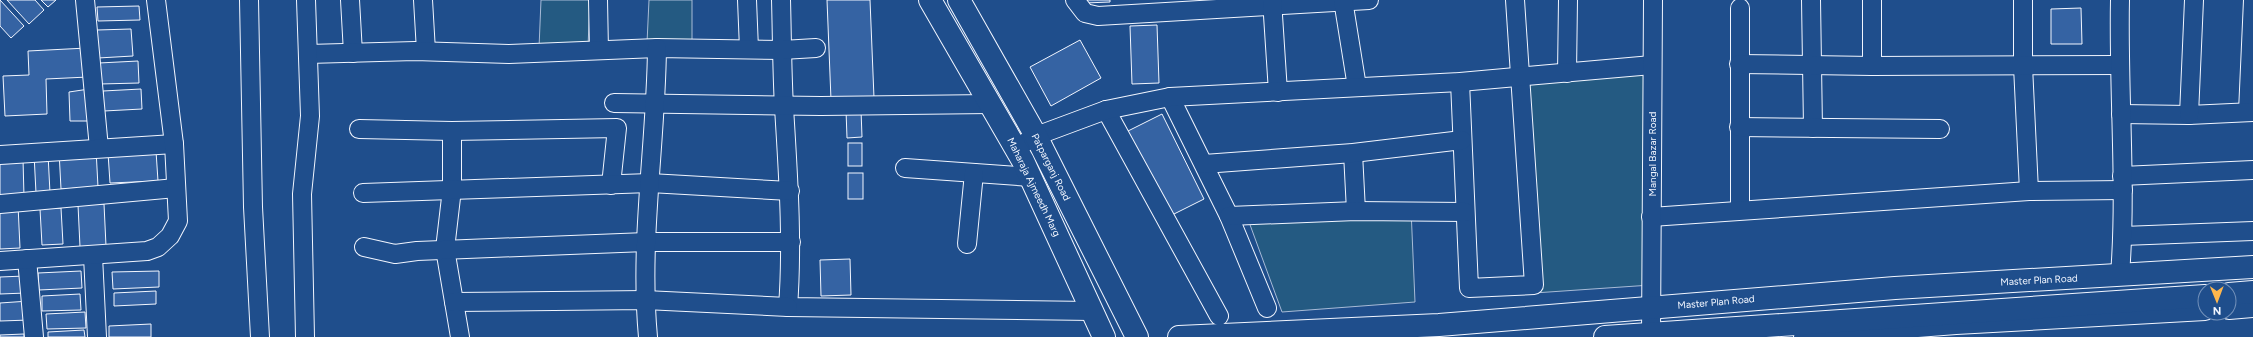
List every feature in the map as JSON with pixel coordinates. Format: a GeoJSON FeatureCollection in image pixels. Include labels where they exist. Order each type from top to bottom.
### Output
{"type":"FeatureCollection","features":[{"type":"Feature","properties":{"kind":"main road","name":"Maharaja Ajmeedh Marg"},"geometry":{"type":"LineString","coordinates":[[930,0],[1016,148],[1104,337]]}},
{"type":"Feature","properties":{"kind":"main road","name":"Patparganj Road"},"geometry":{"type":"LineString","coordinates":[[959,0],[1036,136],[1137,337]]}},
{"type":"Feature","properties":{"kind":"main road","name":"Master Plan Road"},"geometry":{"type":"LineString","coordinates":[[1179,337],[1440,324],[1894,288],[2253,266]]}},
{"type":"Feature","properties":{"kind":"main road"},"geometry":{"type":"LineString","coordinates":[[2237,293],[2253,292]]}},
{"type":"Feature","properties":{"kind":"main road"},"geometry":{"type":"LineString","coordinates":[[1605,337],[2016,323],[2197,297]]}},
{"type":"Feature","properties":{"kind":"street"},"geometry":{"type":"LineString","coordinates":[[85,0],[99,148]]}},
{"type":"Feature","properties":{"kind":"street"},"geometry":{"type":"LineString","coordinates":[[0,261],[93,256],[147,251],[158,247],[170,236],[178,221],[174,144],[156,0]]}},
{"type":"Feature","properties":{"kind":"street"},"geometry":{"type":"LineString","coordinates":[[249,0],[253,207],[260,337]]}},
{"type":"Feature","properties":{"kind":"street"},"geometry":{"type":"LineString","coordinates":[[305,337],[302,194],[310,116],[306,0]]}},
{"type":"Feature","properties":{"kind":"street"},"geometry":{"type":"LineString","coordinates":[[350,0],[353,53]]}},
{"type":"Feature","properties":{"kind":"street"},"geometry":{"type":"LineString","coordinates":[[424,0],[426,51]]}},
{"type":"Feature","properties":{"kind":"street"},"geometry":{"type":"LineString","coordinates":[[598,0],[599,50]]}},
{"type":"Feature","properties":{"kind":"street"},"geometry":{"type":"LineString","coordinates":[[747,0],[749,49]]}},
{"type":"Feature","properties":{"kind":"street"},"geometry":{"type":"LineString","coordinates":[[781,0],[784,105],[790,191],[791,242],[788,307]]}},
{"type":"Feature","properties":{"kind":"street"},"geometry":{"type":"LineString","coordinates":[[1075,0],[1085,13],[1098,16],[1272,4],[1369,0]]}},
{"type":"Feature","properties":{"kind":"street"},"geometry":{"type":"LineString","coordinates":[[1460,82],[1469,288],[1534,285],[1514,0]]}},
{"type":"Feature","properties":{"kind":"street"},"geometry":{"type":"LineString","coordinates":[[1567,73],[1568,0]]}},
{"type":"Feature","properties":{"kind":"street","name":"Mangal Bazar Road"},"geometry":{"type":"LineString","coordinates":[[1651,336],[1653,0]]}},
{"type":"Feature","properties":{"kind":"street"},"geometry":{"type":"LineString","coordinates":[[1811,0],[1813,128]]}},
{"type":"Feature","properties":{"kind":"street"},"geometry":{"type":"LineString","coordinates":[[1872,0],[1872,66]]}},
{"type":"Feature","properties":{"kind":"street"},"geometry":{"type":"LineString","coordinates":[[2023,0],[2023,66],[2029,191]]}},
{"type":"Feature","properties":{"kind":"street"},"geometry":{"type":"LineString","coordinates":[[2120,0],[2119,65],[2123,183],[2123,236],[2120,275]]}},
{"type":"Feature","properties":{"kind":"street"},"geometry":{"type":"LineString","coordinates":[[2189,115],[2194,0]]}},
{"type":"Feature","properties":{"kind":"street"},"geometry":{"type":"LineString","coordinates":[[2121,114],[2189,115],[2251,112],[2253,0]]}},
{"type":"Feature","properties":{"kind":"street"},"geometry":{"type":"LineString","coordinates":[[1343,1],[1357,87]]}},
{"type":"Feature","properties":{"kind":"street"},"geometry":{"type":"LineString","coordinates":[[1272,4],[1278,92]]}},
{"type":"Feature","properties":{"kind":"street"},"geometry":{"type":"LineString","coordinates":[[1740,8],[1740,210]]}},
{"type":"Feature","properties":{"kind":"street"},"geometry":{"type":"LineString","coordinates":[[308,54],[426,51],[510,54],[657,48],[782,50],[816,48]]}},
{"type":"Feature","properties":{"kind":"street"},"geometry":{"type":"LineString","coordinates":[[648,337],[645,300],[646,242],[656,104],[657,48]]}},
{"type":"Feature","properties":{"kind":"street"},"geometry":{"type":"LineString","coordinates":[[1739,64],[1872,66],[2119,65]]}},
{"type":"Feature","properties":{"kind":"street"},"geometry":{"type":"LineString","coordinates":[[1016,148],[1036,136],[1106,110],[1170,97],[1460,82],[1652,65]]}},
{"type":"Feature","properties":{"kind":"street"},"geometry":{"type":"LineString","coordinates":[[1170,97],[1229,216],[1267,308]]}},
{"type":"Feature","properties":{"kind":"street"},"geometry":{"type":"LineString","coordinates":[[614,103],[784,105],[990,104]]}},
{"type":"Feature","properties":{"kind":"street"},"geometry":{"type":"LineString","coordinates":[[1106,110],[1219,316]]}},
{"type":"Feature","properties":{"kind":"street"},"geometry":{"type":"LineString","coordinates":[[1739,127],[1940,129]]}},
{"type":"Feature","properties":{"kind":"street"},"geometry":{"type":"LineString","coordinates":[[359,129],[452,131],[617,128],[611,184]]}},
{"type":"Feature","properties":{"kind":"street"},"geometry":{"type":"LineString","coordinates":[[452,131],[452,190],[445,250],[460,337]]}},
{"type":"Feature","properties":{"kind":"street"},"geometry":{"type":"LineString","coordinates":[[1204,164],[1353,152],[1462,140]]}},
{"type":"Feature","properties":{"kind":"street"},"geometry":{"type":"LineString","coordinates":[[0,155],[174,144]]}},
{"type":"Feature","properties":{"kind":"street"},"geometry":{"type":"LineString","coordinates":[[1353,152],[1356,211]]}},
{"type":"Feature","properties":{"kind":"street"},"geometry":{"type":"LineString","coordinates":[[905,168],[1030,177]]}},
{"type":"Feature","properties":{"kind":"street"},"geometry":{"type":"LineString","coordinates":[[1651,217],[2029,191],[2253,170]]}},
{"type":"Feature","properties":{"kind":"street"},"geometry":{"type":"LineString","coordinates":[[968,244],[974,173]]}},
{"type":"Feature","properties":{"kind":"street"},"geometry":{"type":"LineString","coordinates":[[363,193],[650,183],[790,191]]}},
{"type":"Feature","properties":{"kind":"street"},"geometry":{"type":"LineString","coordinates":[[0,204],[176,188]]}},
{"type":"Feature","properties":{"kind":"street"},"geometry":{"type":"LineString","coordinates":[[1229,216],[1356,211],[1466,212]]}},
{"type":"Feature","properties":{"kind":"street"},"geometry":{"type":"LineString","coordinates":[[2123,236],[2253,230]]}},
{"type":"Feature","properties":{"kind":"street"},"geometry":{"type":"LineString","coordinates":[[364,247],[395,254],[445,250],[646,242],[791,242]]}},
{"type":"Feature","properties":{"kind":"street"},"geometry":{"type":"LineString","coordinates":[[93,256],[97,337]]}},
{"type":"Feature","properties":{"kind":"street"},"geometry":{"type":"LineString","coordinates":[[27,260],[34,337]]}},
{"type":"Feature","properties":{"kind":"street"},"geometry":{"type":"LineString","coordinates":[[454,302],[645,300],[788,307],[1092,311]]}},
{"type":"Feature","properties":{"kind":"street"},"geometry":{"type":"LineString","coordinates":[[2237,309],[2253,308]]}},
{"type":"Feature","properties":{"kind":"street"},"geometry":{"type":"LineString","coordinates":[[1803,337],[1956,331],[2016,323],[2197,312]]}},
{"type":"Feature","properties":{"kind":"shaded area"},"geometry":{"type":"Polygon","coordinates":[[[541,0],[590,0],[588,46],[539,48],[541,0]]]}},
{"type":"Feature","properties":{"kind":"shaded area"},"geometry":{"type":"Polygon","coordinates":[[[649,0],[692,0],[692,43],[647,43],[649,0]]]}},
{"type":"Feature","properties":{"kind":"shaded area"},"geometry":{"type":"Polygon","coordinates":[[[1652,65],[1651,285],[1534,293],[1519,77],[1652,65]]]}},
{"type":"Feature","properties":{"kind":"shaded area"},"geometry":{"type":"Polygon","coordinates":[[[1411,209],[1415,302],[1282,312],[1249,222],[1411,209]]]}},
{"type":"Feature","properties":{"kind":"building"},"geometry":{"type":"Polygon","coordinates":[[[0,0],[24,26],[11,38],[0,26],[0,0]]]}},
{"type":"Feature","properties":{"kind":"building"},"geometry":{"type":"Polygon","coordinates":[[[7,0],[35,0],[44,10],[29,24],[7,0]]]}},
{"type":"Feature","properties":{"kind":"building"},"geometry":{"type":"Polygon","coordinates":[[[41,0],[56,0],[48,7],[41,0]]]}},
{"type":"Feature","properties":{"kind":"building"},"geometry":{"type":"Polygon","coordinates":[[[827,0],[870,0],[874,98],[831,100],[827,0]]]}},
{"type":"Feature","properties":{"kind":"building"},"geometry":{"type":"Polygon","coordinates":[[[1085,0],[1110,0],[1110,2],[1085,3],[1085,0]]]}},
{"type":"Feature","properties":{"kind":"building"},"geometry":{"type":"Polygon","coordinates":[[[139,6],[140,20],[98,21],[97,7],[139,6]]]}},
{"type":"Feature","properties":{"kind":"building"},"geometry":{"type":"Polygon","coordinates":[[[2081,8],[2082,44],[2051,44],[2051,9],[2081,8]]]}},
{"type":"Feature","properties":{"kind":"building"},"geometry":{"type":"Polygon","coordinates":[[[1157,25],[1159,83],[1132,84],[1130,26],[1157,25]]]}},
{"type":"Feature","properties":{"kind":"building"},"geometry":{"type":"Polygon","coordinates":[[[131,29],[133,56],[98,58],[97,30],[131,29]]]}},
{"type":"Feature","properties":{"kind":"building"},"geometry":{"type":"Polygon","coordinates":[[[1080,40],[1101,78],[1051,106],[1030,67],[1080,40]]]}},
{"type":"Feature","properties":{"kind":"building"},"geometry":{"type":"Polygon","coordinates":[[[87,48],[88,77],[46,79],[47,114],[5,116],[3,76],[29,75],[28,51],[87,48]]]}},
{"type":"Feature","properties":{"kind":"building"},"geometry":{"type":"Polygon","coordinates":[[[138,61],[139,83],[100,84],[99,63],[138,61]]]}},
{"type":"Feature","properties":{"kind":"building"},"geometry":{"type":"Polygon","coordinates":[[[89,89],[93,121],[70,121],[69,92],[89,89]]]}},
{"type":"Feature","properties":{"kind":"building"},"geometry":{"type":"Polygon","coordinates":[[[141,89],[142,109],[104,111],[103,91],[141,89]]]}},
{"type":"Feature","properties":{"kind":"building"},"geometry":{"type":"Polygon","coordinates":[[[846,110],[861,110],[862,137],[847,138],[846,110]]]}},
{"type":"Feature","properties":{"kind":"building"},"geometry":{"type":"Polygon","coordinates":[[[1162,114],[1204,199],[1166,218],[1124,133],[1162,114]]]}},
{"type":"Feature","properties":{"kind":"building"},"geometry":{"type":"Polygon","coordinates":[[[848,143],[862,143],[862,166],[848,166],[848,143]]]}},
{"type":"Feature","properties":{"kind":"building"},"geometry":{"type":"Polygon","coordinates":[[[96,149],[98,187],[61,189],[59,151],[96,149]]]}},
{"type":"Feature","properties":{"kind":"building"},"geometry":{"type":"Polygon","coordinates":[[[156,151],[158,181],[110,183],[108,153],[156,151]]]}},
{"type":"Feature","properties":{"kind":"building"},"geometry":{"type":"Polygon","coordinates":[[[34,154],[48,154],[50,193],[36,193],[34,154]]]}},
{"type":"Feature","properties":{"kind":"building"},"geometry":{"type":"Polygon","coordinates":[[[23,159],[24,197],[0,198],[0,160],[23,159]]]}},
{"type":"Feature","properties":{"kind":"building"},"geometry":{"type":"Polygon","coordinates":[[[848,173],[863,173],[863,199],[848,199],[848,173]]]}},
{"type":"Feature","properties":{"kind":"building"},"geometry":{"type":"Polygon","coordinates":[[[104,204],[106,246],[80,247],[78,205],[104,204]]]}},
{"type":"Feature","properties":{"kind":"building"},"geometry":{"type":"Polygon","coordinates":[[[18,205],[20,248],[0,249],[0,206],[18,205]]]}},
{"type":"Feature","properties":{"kind":"building"},"geometry":{"type":"Polygon","coordinates":[[[61,208],[63,244],[42,245],[40,209],[61,208]]]}},
{"type":"Feature","properties":{"kind":"building"},"geometry":{"type":"Polygon","coordinates":[[[850,259],[851,295],[821,296],[820,260],[850,259]]]}},
{"type":"Feature","properties":{"kind":"building"},"geometry":{"type":"Polygon","coordinates":[[[81,271],[82,288],[39,290],[38,273],[81,271]]]}},
{"type":"Feature","properties":{"kind":"building"},"geometry":{"type":"Polygon","coordinates":[[[159,271],[159,287],[113,289],[112,272],[159,271]]]}},
{"type":"Feature","properties":{"kind":"building"},"geometry":{"type":"Polygon","coordinates":[[[25,276],[26,293],[0,294],[0,277],[25,276]]]}},
{"type":"Feature","properties":{"kind":"building"},"geometry":{"type":"Polygon","coordinates":[[[156,291],[156,304],[114,306],[114,293],[156,291]]]}},
{"type":"Feature","properties":{"kind":"building"},"geometry":{"type":"Polygon","coordinates":[[[80,294],[81,310],[42,311],[42,296],[80,294]]]}},
{"type":"Feature","properties":{"kind":"building"},"geometry":{"type":"Polygon","coordinates":[[[29,301],[30,320],[0,321],[0,303],[29,301]]]}},
{"type":"Feature","properties":{"kind":"building"},"geometry":{"type":"Polygon","coordinates":[[[85,312],[86,328],[47,329],[46,314],[85,312]]]}},
{"type":"Feature","properties":{"kind":"building"},"geometry":{"type":"Polygon","coordinates":[[[151,324],[151,337],[109,337],[109,326],[151,324]]]}},
{"type":"Feature","properties":{"kind":"building"},"geometry":{"type":"Polygon","coordinates":[[[84,330],[85,337],[48,337],[48,332],[84,330]]]}},
{"type":"Feature","properties":{"kind":"building"},"geometry":{"type":"Polygon","coordinates":[[[24,334],[24,337],[0,337],[0,335],[24,334]]]}}]}
